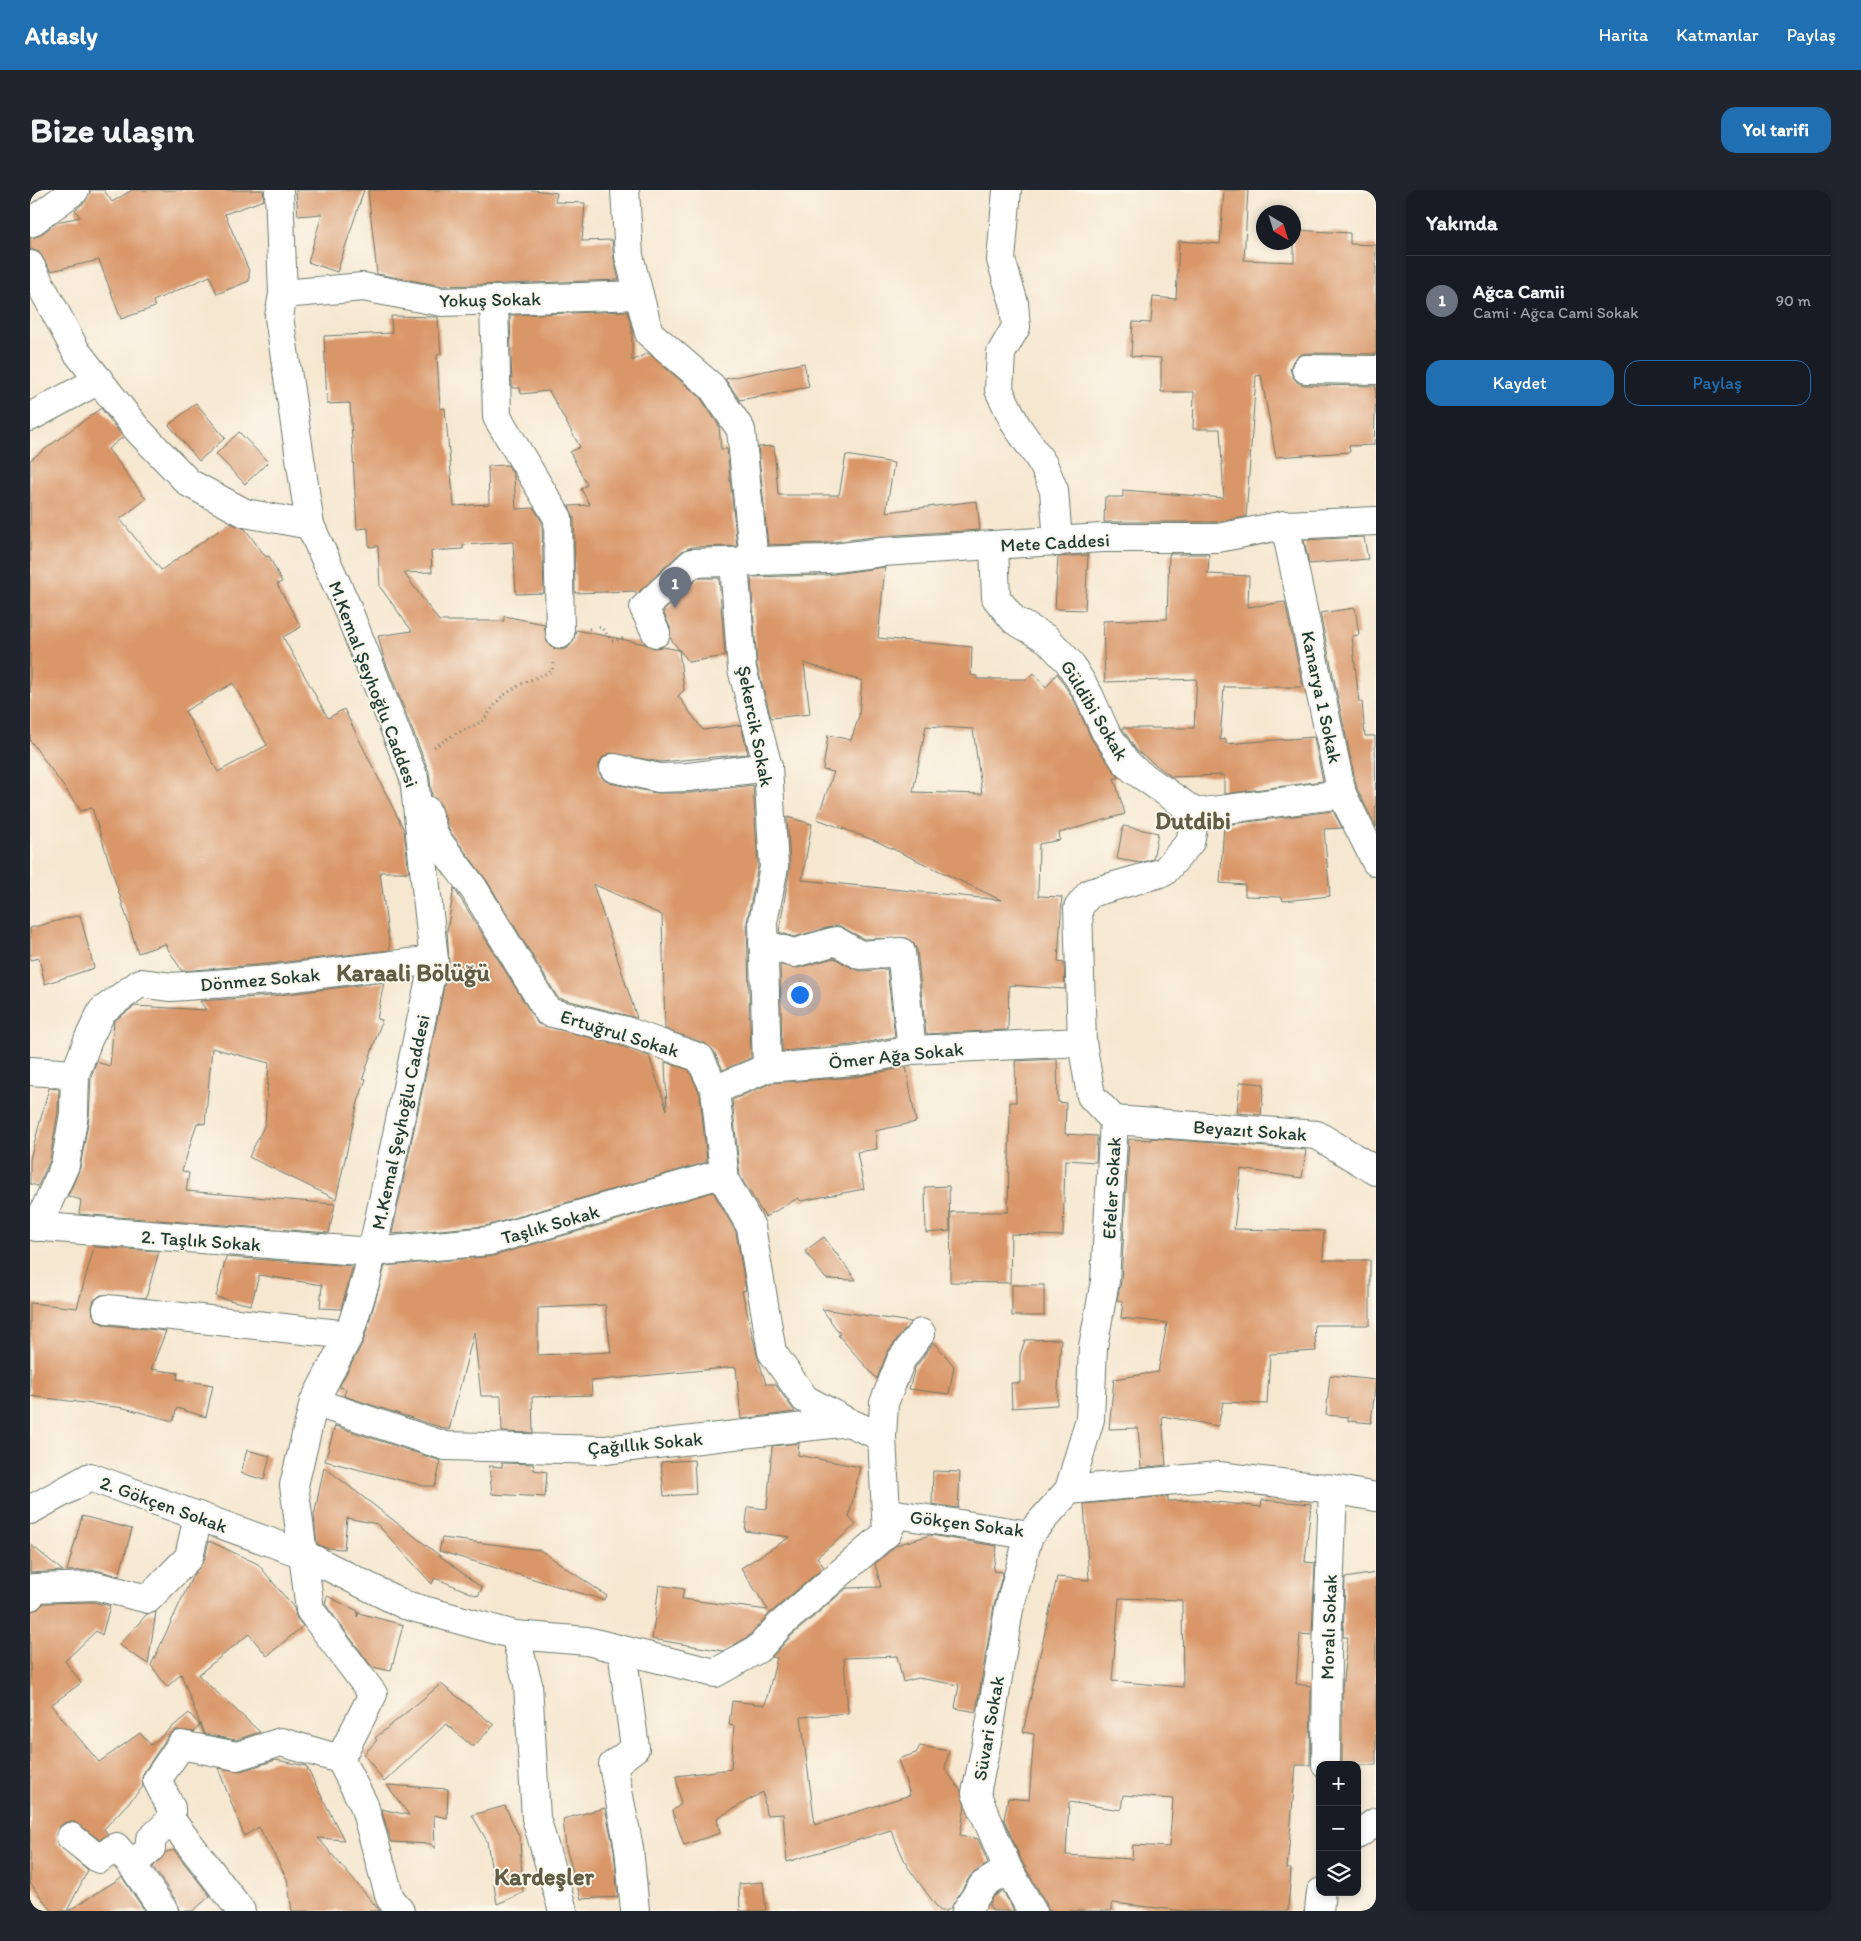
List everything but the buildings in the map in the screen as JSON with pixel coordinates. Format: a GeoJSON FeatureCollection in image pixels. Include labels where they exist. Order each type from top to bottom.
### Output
{"type":"FeatureCollection","features":[{"type":"Feature","properties":{"kind":"street"},"geometry":{"type":"LineString","coordinates":[[30,223],[75,190]]}},
{"type":"Feature","properties":{"kind":"street","name":"M.Kemal Şeyhoğlu Caddesi"},"geometry":{"type":"LineString","coordinates":[[279,190],[283,294],[280,318],[310,525],[346,605],[411,771],[434,960],[372,1252],[349,1335],[314,1402],[294,1485],[310,1610],[373,1694],[340,1759]]}},
{"type":"Feature","properties":{"kind":"street","name":"Şekercik Sokak"},"geometry":{"type":"LineString","coordinates":[[625,190],[629,256],[649,333],[712,387],[741,430],[744,563],[742,669],[768,767],[774,868],[764,914],[763,944],[767,1068]]}},
{"type":"Feature","properties":{"kind":"street"},"geometry":{"type":"LineString","coordinates":[[1007,190],[1001,260],[1014,303],[1016,328],[1001,353],[999,390],[1016,425],[1043,464],[1054,490],[1058,542]]}},
{"type":"Feature","properties":{"kind":"street"},"geometry":{"type":"LineString","coordinates":[[30,266],[76,351],[137,429],[189,483],[245,513],[310,525]]}},
{"type":"Feature","properties":{"kind":"street","name":"Yokuş Sokak"},"geometry":{"type":"LineString","coordinates":[[283,294],[363,287],[442,302],[639,295]]}},
{"type":"Feature","properties":{"kind":"street"},"geometry":{"type":"LineString","coordinates":[[494,301],[497,417],[558,518],[560,634]]}},
{"type":"Feature","properties":{"kind":"street"},"geometry":{"type":"LineString","coordinates":[[1306,369],[1376,370]]}},
{"type":"Feature","properties":{"kind":"street"},"geometry":{"type":"LineString","coordinates":[[30,417],[99,380]]}},
{"type":"Feature","properties":{"kind":"street","name":"Mete Caddesi"},"geometry":{"type":"LineString","coordinates":[[656,633],[644,608],[692,563],[826,560],[882,552],[1102,538],[1218,538],[1285,526],[1376,521]]}},
{"type":"Feature","properties":{"kind":"street","name":"Kanarya 1 Sokak"},"geometry":{"type":"LineString","coordinates":[[1285,526],[1342,794],[1376,862]]}},
{"type":"Feature","properties":{"kind":"street","name":"Güldibi Sokak"},"geometry":{"type":"LineString","coordinates":[[994,546],[996,598],[1014,620],[1047,639],[1070,662],[1089,695],[1105,731],[1130,766],[1196,813]]}},
{"type":"Feature","properties":{"kind":"street"},"geometry":{"type":"LineString","coordinates":[[614,768],[659,778],[688,777],[768,767]]}},
{"type":"Feature","properties":{"kind":"street","name":"Ertuğrul Sokak"},"geometry":{"type":"LineString","coordinates":[[411,771],[435,837],[474,889],[548,1012],[623,1030],[700,1058],[715,1090],[725,1181],[751,1227],[772,1352],[805,1399],[848,1422]]}},
{"type":"Feature","properties":{"kind":"street"},"geometry":{"type":"LineString","coordinates":[[1196,813],[1342,794]]}},
{"type":"Feature","properties":{"kind":"street","name":"Efeler Sokak"},"geometry":{"type":"LineString","coordinates":[[1069,1490],[1090,1419],[1093,1347],[1105,1281],[1114,1120],[1091,1096],[1082,1042],[1078,908],[1090,893],[1164,872],[1190,842],[1196,813]]}},
{"type":"Feature","properties":{"kind":"street"},"geometry":{"type":"LineString","coordinates":[[763,944],[794,953],[836,941],[860,955],[901,952],[912,1050]]}},
{"type":"Feature","properties":{"kind":"street","name":"Dönmez Sokak"},"geometry":{"type":"LineString","coordinates":[[75,1074],[102,1011],[140,983],[171,987],[270,980],[434,960]]}},
{"type":"Feature","properties":{"kind":"street","name":"Ömer Ağa Sokak"},"geometry":{"type":"LineString","coordinates":[[715,1090],[767,1068],[854,1061],[912,1050],[1082,1042]]}},
{"type":"Feature","properties":{"kind":"street"},"geometry":{"type":"LineString","coordinates":[[30,1070],[75,1074],[74,1114],[65,1165],[34,1227]]}},
{"type":"Feature","properties":{"kind":"street","name":"Beyazıt Sokak"},"geometry":{"type":"LineString","coordinates":[[1114,1120],[1317,1135],[1376,1171]]}},
{"type":"Feature","properties":{"kind":"street","name":"Taşlık Sokak"},"geometry":{"type":"LineString","coordinates":[[372,1252],[489,1242],[724,1173]]}},
{"type":"Feature","properties":{"kind":"street","name":"2. Taşlık Sokak"},"geometry":{"type":"LineString","coordinates":[[34,1227],[372,1252]]}},
{"type":"Feature","properties":{"kind":"street"},"geometry":{"type":"LineString","coordinates":[[107,1309],[349,1335]]}},
{"type":"Feature","properties":{"kind":"street"},"geometry":{"type":"LineString","coordinates":[[887,1533],[882,1437],[884,1402],[900,1360],[921,1333]]}},
{"type":"Feature","properties":{"kind":"street","name":"Çağıllık Sokak"},"geometry":{"type":"LineString","coordinates":[[314,1402],[445,1446],[605,1450],[848,1422]]}},
{"type":"Feature","properties":{"kind":"street"},"geometry":{"type":"LineString","coordinates":[[848,1422],[882,1437]]}},
{"type":"Feature","properties":{"kind":"street","name":"2. Gökçen Sokak"},"geometry":{"type":"LineString","coordinates":[[30,1510],[90,1476],[303,1554]]}},
{"type":"Feature","properties":{"kind":"street"},"geometry":{"type":"LineString","coordinates":[[1069,1490],[1218,1476],[1333,1488],[1376,1497]]}},
{"type":"Feature","properties":{"kind":"street","name":"Moralı Sokak"},"geometry":{"type":"LineString","coordinates":[[1326,1761],[1326,1651],[1333,1488]]}},
{"type":"Feature","properties":{"kind":"street","name":"Gökçen Sokak"},"geometry":{"type":"LineString","coordinates":[[515,1635],[587,1641],[715,1672],[758,1649],[780,1625],[887,1533],[896,1514],[1029,1535],[1069,1490]]}},
{"type":"Feature","properties":{"kind":"street"},"geometry":{"type":"LineString","coordinates":[[30,1596],[34,1588],[96,1586],[148,1599],[189,1557],[198,1516]]}},
{"type":"Feature","properties":{"kind":"street","name":"Süvari Sokak"},"geometry":{"type":"LineString","coordinates":[[1029,1535],[1009,1609],[989,1732],[976,1793],[1008,1869],[1032,1911]]}},
{"type":"Feature","properties":{"kind":"street"},"geometry":{"type":"LineString","coordinates":[[303,1554],[405,1606],[515,1635],[528,1684],[536,1818],[563,1911]]}},
{"type":"Feature","properties":{"kind":"street"},"geometry":{"type":"LineString","coordinates":[[622,1650],[634,1748],[613,1765],[630,1848],[636,1911]]}},
{"type":"Feature","properties":{"kind":"street"},"geometry":{"type":"LineString","coordinates":[[241,1911],[171,1820],[171,1808],[157,1780],[181,1745],[237,1756],[281,1742],[340,1759],[364,1805],[390,1898],[400,1911]]}},
{"type":"Feature","properties":{"kind":"street"},"geometry":{"type":"LineString","coordinates":[[132,1865],[151,1848],[150,1840],[171,1820]]}},
{"type":"Feature","properties":{"kind":"street"},"geometry":{"type":"LineString","coordinates":[[1361,1831],[1376,1822]]}},
{"type":"Feature","properties":{"kind":"street"},"geometry":{"type":"LineString","coordinates":[[71,1837],[99,1858],[116,1847],[132,1865],[164,1911]]}},
{"type":"Feature","properties":{"kind":"street"},"geometry":{"type":"LineString","coordinates":[[966,1911],[983,1885],[1008,1869]]}},
{"type":"Feature","properties":{"kind":"street"},"geometry":{"type":"LineString","coordinates":[[1320,1911],[1321,1896]]}},
{"type":"Feature","properties":{"kind":"path"},"geometry":{"type":"LineString","coordinates":[[411,771],[454,734],[483,721],[500,698],[523,683],[552,671],[560,634],[601,627],[612,641],[656,633]]}},
{"type":"Feature","properties":{"kind":"place","name":"Ağca Camii"},"geometry":{"type":"Point","coordinates":[675,608]}},
{"type":"Feature","properties":{"kind":"district","name":"Dutdibi"},"geometry":{"type":"Point","coordinates":[1193,821]}},
{"type":"Feature","properties":{"kind":"district","name":"Karaali Bölüğü"},"geometry":{"type":"Point","coordinates":[413,973]}},
{"type":"Feature","properties":{"kind":"district","name":"Kardeşler"},"geometry":{"type":"Point","coordinates":[544,1877]}}]}
